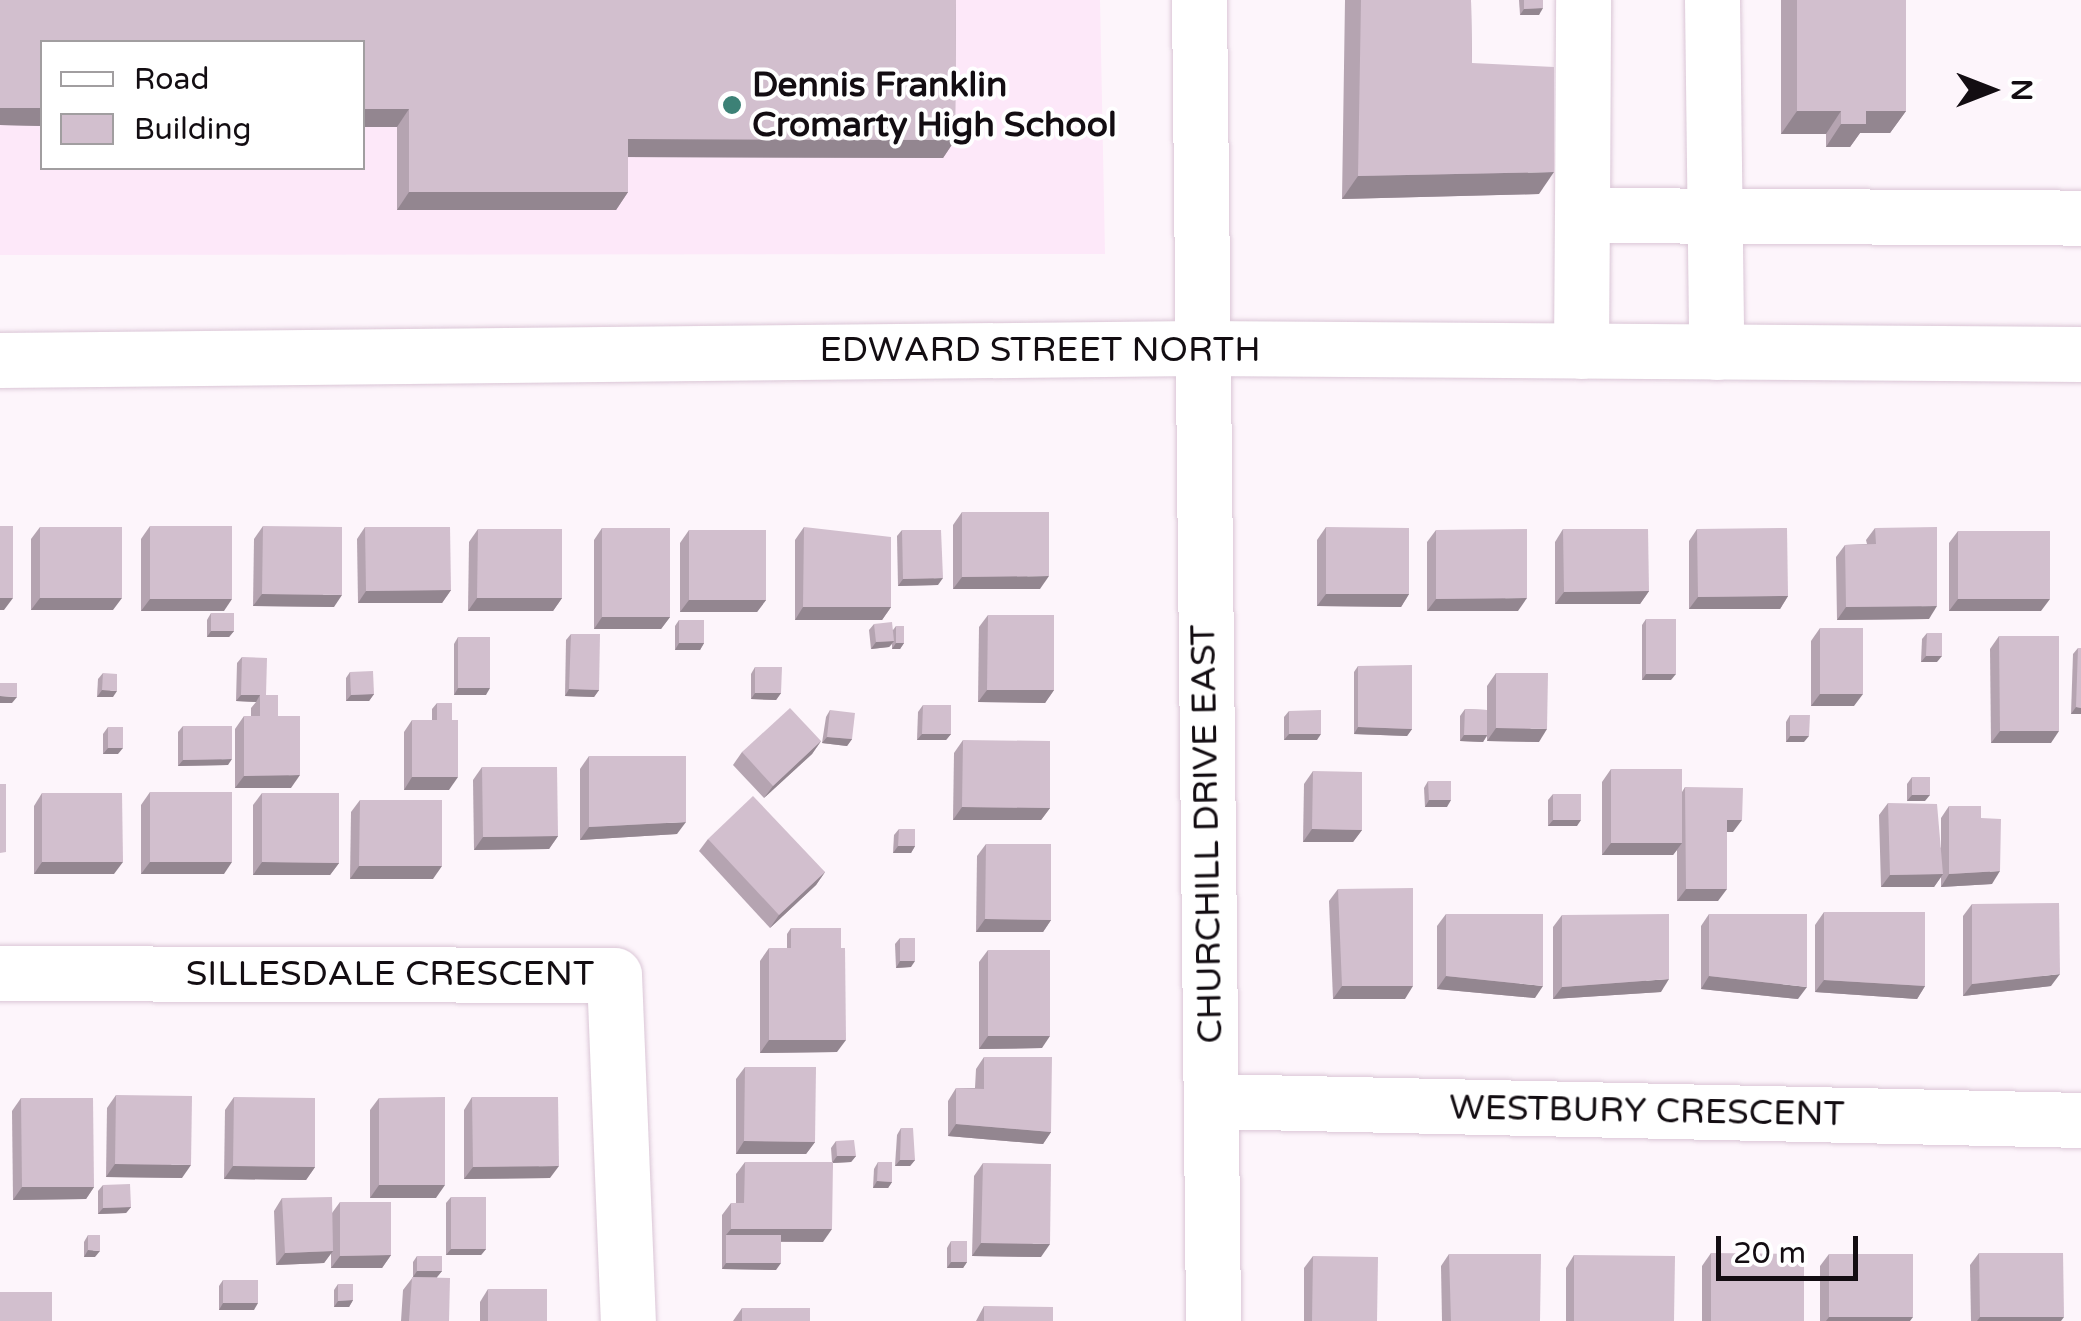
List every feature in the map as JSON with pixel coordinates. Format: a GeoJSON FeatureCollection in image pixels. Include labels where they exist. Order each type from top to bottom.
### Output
{"type":"FeatureCollection","features":[{"type":"Feature","properties":{"kind":"street","name":"CHURCHILL DRIVE EAST"},"geometry":{"type":"LineString","coordinates":[[1199,0],[1197,348],[1214,1321]]}},
{"type":"Feature","properties":{"kind":"street"},"geometry":{"type":"LineString","coordinates":[[1581,350],[1583,0]]}},
{"type":"Feature","properties":{"kind":"street"},"geometry":{"type":"LineString","coordinates":[[1712,0],[1716,352]]}},
{"type":"Feature","properties":{"kind":"street"},"geometry":{"type":"LineString","coordinates":[[1582,215],[2081,218]]}},
{"type":"Feature","properties":{"kind":"street","name":"EDWARD STREET NORTH"},"geometry":{"type":"LineString","coordinates":[[0,360],[1197,348],[2081,354]]}},
{"type":"Feature","properties":{"kind":"street","name":"SILLESDALE CRESCENT"},"geometry":{"type":"LineString","coordinates":[[0,973],[614,975],[628,1321]]}},
{"type":"Feature","properties":{"kind":"street","name":"WESTBURY CRESCENT"},"geometry":{"type":"LineString","coordinates":[[1212,1101],[2081,1120]]}},
{"type":"Feature","properties":{"kind":"shaded area","name":"Dennis Franklin Cromarty High School"},"geometry":{"type":"Polygon","coordinates":[[[0,0],[1100,0],[1105,254],[0,255],[0,0]]]}},
{"type":"Feature","properties":{"kind":"building"},"geometry":{"type":"Polygon","coordinates":[[[0,0],[956,0],[955,140],[628,139],[628,192],[409,192],[409,109],[365,109],[365,40],[40,40],[40,108],[0,108],[0,0]]]}},
{"type":"Feature","properties":{"kind":"building"},"geometry":{"type":"Polygon","coordinates":[[[1361,0],[1471,0],[1472,63],[1554,67],[1554,172],[1358,176],[1361,0]]]}},
{"type":"Feature","properties":{"kind":"building"},"geometry":{"type":"Polygon","coordinates":[[[1524,0],[1543,0],[1543,8],[1524,9],[1524,0]]]}},
{"type":"Feature","properties":{"kind":"building"},"geometry":{"type":"Polygon","coordinates":[[[1797,0],[1906,0],[1906,111],[1866,111],[1866,124],[1841,124],[1841,111],[1797,111],[1797,0]]]}},
{"type":"Feature","properties":{"kind":"building"},"geometry":{"type":"Polygon","coordinates":[[[962,512],[1049,512],[1049,576],[962,577],[962,512]]]}},
{"type":"Feature","properties":{"kind":"building"},"geometry":{"type":"Polygon","coordinates":[[[0,526],[13,526],[13,598],[0,598],[0,526]]]}},
{"type":"Feature","properties":{"kind":"building"},"geometry":{"type":"Polygon","coordinates":[[[150,526],[232,526],[232,599],[150,599],[150,526]]]}},
{"type":"Feature","properties":{"kind":"building"},"geometry":{"type":"Polygon","coordinates":[[[263,526],[342,527],[342,595],[262,594],[263,526]]]}},
{"type":"Feature","properties":{"kind":"building"},"geometry":{"type":"Polygon","coordinates":[[[40,527],[122,527],[122,598],[40,598],[40,527]]]}},
{"type":"Feature","properties":{"kind":"building"},"geometry":{"type":"Polygon","coordinates":[[[365,527],[450,527],[451,590],[366,591],[365,527]]]}},
{"type":"Feature","properties":{"kind":"building"},"geometry":{"type":"Polygon","coordinates":[[[804,527],[891,537],[891,607],[803,607],[804,527]]]}},
{"type":"Feature","properties":{"kind":"building"},"geometry":{"type":"Polygon","coordinates":[[[1326,527],[1409,528],[1409,594],[1326,594],[1326,527]]]}},
{"type":"Feature","properties":{"kind":"building"},"geometry":{"type":"Polygon","coordinates":[[[1937,527],[1937,606],[1846,607],[1845,545],[1876,544],[1875,528],[1937,527]]]}},
{"type":"Feature","properties":{"kind":"building"},"geometry":{"type":"Polygon","coordinates":[[[602,528],[670,528],[670,617],[602,617],[602,528]]]}},
{"type":"Feature","properties":{"kind":"building"},"geometry":{"type":"Polygon","coordinates":[[[1787,528],[1788,596],[1698,597],[1697,529],[1787,528]]]}},
{"type":"Feature","properties":{"kind":"building"},"geometry":{"type":"Polygon","coordinates":[[[478,529],[562,529],[562,598],[477,598],[478,529]]]}},
{"type":"Feature","properties":{"kind":"building"},"geometry":{"type":"Polygon","coordinates":[[[1527,529],[1527,598],[1436,599],[1436,530],[1527,529]]]}},
{"type":"Feature","properties":{"kind":"building"},"geometry":{"type":"Polygon","coordinates":[[[1563,529],[1648,529],[1649,591],[1564,592],[1563,529]]]}},
{"type":"Feature","properties":{"kind":"building"},"geometry":{"type":"Polygon","coordinates":[[[689,530],[766,530],[766,600],[689,600],[689,530]]]}},
{"type":"Feature","properties":{"kind":"building"},"geometry":{"type":"Polygon","coordinates":[[[902,530],[941,530],[943,578],[903,579],[902,530]]]}},
{"type":"Feature","properties":{"kind":"building"},"geometry":{"type":"Polygon","coordinates":[[[1958,531],[2050,531],[2050,599],[1958,599],[1958,531]]]}},
{"type":"Feature","properties":{"kind":"building"},"geometry":{"type":"Polygon","coordinates":[[[211,613],[234,613],[234,631],[211,631],[211,613]]]}},
{"type":"Feature","properties":{"kind":"building"},"geometry":{"type":"Polygon","coordinates":[[[988,615],[1054,615],[1054,690],[987,690],[988,615]]]}},
{"type":"Feature","properties":{"kind":"building"},"geometry":{"type":"Polygon","coordinates":[[[1646,619],[1676,619],[1676,674],[1646,674],[1646,619]]]}},
{"type":"Feature","properties":{"kind":"building"},"geometry":{"type":"Polygon","coordinates":[[[679,620],[704,620],[704,643],[679,643],[679,620]]]}},
{"type":"Feature","properties":{"kind":"building"},"geometry":{"type":"Polygon","coordinates":[[[892,622],[894,641],[876,642],[874,624],[892,622]]]}},
{"type":"Feature","properties":{"kind":"building"},"geometry":{"type":"Polygon","coordinates":[[[896,626],[904,626],[904,643],[896,643],[896,626]]]}},
{"type":"Feature","properties":{"kind":"building"},"geometry":{"type":"Polygon","coordinates":[[[1820,628],[1863,628],[1863,694],[1820,694],[1820,628]]]}},
{"type":"Feature","properties":{"kind":"building"},"geometry":{"type":"Polygon","coordinates":[[[1927,633],[1942,633],[1942,656],[1926,656],[1927,633]]]}},
{"type":"Feature","properties":{"kind":"building"},"geometry":{"type":"Polygon","coordinates":[[[571,634],[600,634],[599,690],[569,689],[571,634]]]}},
{"type":"Feature","properties":{"kind":"building"},"geometry":{"type":"Polygon","coordinates":[[[1999,636],[2059,636],[2059,731],[2000,731],[1999,636]]]}},
{"type":"Feature","properties":{"kind":"building"},"geometry":{"type":"Polygon","coordinates":[[[458,637],[490,637],[490,688],[458,688],[458,637]]]}},
{"type":"Feature","properties":{"kind":"building"},"geometry":{"type":"Polygon","coordinates":[[[2081,648],[2081,708],[2076,707],[2081,648]]]}},
{"type":"Feature","properties":{"kind":"building"},"geometry":{"type":"Polygon","coordinates":[[[242,657],[267,658],[266,695],[241,695],[242,657]]]}},
{"type":"Feature","properties":{"kind":"building"},"geometry":{"type":"Polygon","coordinates":[[[1412,665],[1412,729],[1358,727],[1358,666],[1412,665]]]}},
{"type":"Feature","properties":{"kind":"building"},"geometry":{"type":"Polygon","coordinates":[[[755,667],[782,667],[781,693],[755,693],[755,667]]]}},
{"type":"Feature","properties":{"kind":"building"},"geometry":{"type":"Polygon","coordinates":[[[373,671],[374,694],[351,695],[350,672],[373,671]]]}},
{"type":"Feature","properties":{"kind":"building"},"geometry":{"type":"Polygon","coordinates":[[[103,673],[117,674],[117,691],[102,690],[103,673]]]}},
{"type":"Feature","properties":{"kind":"building"},"geometry":{"type":"Polygon","coordinates":[[[1496,673],[1548,673],[1547,729],[1496,728],[1496,673]]]}},
{"type":"Feature","properties":{"kind":"building"},"geometry":{"type":"Polygon","coordinates":[[[0,683],[17,683],[17,697],[0,696],[0,683]]]}},
{"type":"Feature","properties":{"kind":"building"},"geometry":{"type":"Polygon","coordinates":[[[260,695],[278,695],[278,716],[300,716],[300,775],[244,776],[244,716],[260,716],[260,695]]]}},
{"type":"Feature","properties":{"kind":"building"},"geometry":{"type":"Polygon","coordinates":[[[437,703],[452,703],[452,720],[437,720],[437,703]]]}},
{"type":"Feature","properties":{"kind":"building"},"geometry":{"type":"Polygon","coordinates":[[[923,705],[951,705],[951,734],[922,734],[923,705]]]}},
{"type":"Feature","properties":{"kind":"building"},"geometry":{"type":"Polygon","coordinates":[[[790,708],[821,741],[773,786],[742,752],[790,708]]]}},
{"type":"Feature","properties":{"kind":"building"},"geometry":{"type":"Polygon","coordinates":[[[1465,709],[1487,710],[1487,735],[1464,735],[1465,709]]]}},
{"type":"Feature","properties":{"kind":"building"},"geometry":{"type":"Polygon","coordinates":[[[830,710],[855,713],[852,739],[827,737],[830,710]]]}},
{"type":"Feature","properties":{"kind":"building"},"geometry":{"type":"Polygon","coordinates":[[[1321,710],[1321,734],[1289,734],[1289,711],[1321,710]]]}},
{"type":"Feature","properties":{"kind":"building"},"geometry":{"type":"Polygon","coordinates":[[[1790,715],[1810,715],[1809,736],[1790,736],[1790,715]]]}},
{"type":"Feature","properties":{"kind":"building"},"geometry":{"type":"Polygon","coordinates":[[[412,720],[458,720],[458,777],[412,777],[412,720]]]}},
{"type":"Feature","properties":{"kind":"building"},"geometry":{"type":"Polygon","coordinates":[[[183,726],[232,726],[232,759],[183,760],[183,726]]]}},
{"type":"Feature","properties":{"kind":"building"},"geometry":{"type":"Polygon","coordinates":[[[108,727],[123,727],[123,748],[108,748],[108,727]]]}},
{"type":"Feature","properties":{"kind":"building"},"geometry":{"type":"Polygon","coordinates":[[[963,740],[1050,741],[1050,808],[962,807],[963,740]]]}},
{"type":"Feature","properties":{"kind":"building"},"geometry":{"type":"Polygon","coordinates":[[[589,756],[686,756],[686,822],[589,827],[589,756]]]}},
{"type":"Feature","properties":{"kind":"building"},"geometry":{"type":"Polygon","coordinates":[[[482,767],[557,767],[558,836],[483,837],[482,767]]]}},
{"type":"Feature","properties":{"kind":"building"},"geometry":{"type":"Polygon","coordinates":[[[1611,769],[1682,769],[1682,843],[1611,843],[1611,769]]]}},
{"type":"Feature","properties":{"kind":"building"},"geometry":{"type":"Polygon","coordinates":[[[1313,771],[1362,772],[1362,830],[1312,829],[1313,771]]]}},
{"type":"Feature","properties":{"kind":"building"},"geometry":{"type":"Polygon","coordinates":[[[1912,777],[1930,777],[1930,795],[1912,795],[1912,777]]]}},
{"type":"Feature","properties":{"kind":"building"},"geometry":{"type":"Polygon","coordinates":[[[1428,781],[1451,781],[1451,800],[1429,800],[1428,781]]]}},
{"type":"Feature","properties":{"kind":"building"},"geometry":{"type":"Polygon","coordinates":[[[0,784],[6,784],[6,852],[0,853],[0,784]]]}},
{"type":"Feature","properties":{"kind":"building"},"geometry":{"type":"Polygon","coordinates":[[[1685,787],[1743,788],[1742,820],[1727,820],[1727,889],[1686,889],[1685,787]]]}},
{"type":"Feature","properties":{"kind":"building"},"geometry":{"type":"Polygon","coordinates":[[[150,792],[232,792],[232,862],[150,862],[150,792]]]}},
{"type":"Feature","properties":{"kind":"building"},"geometry":{"type":"Polygon","coordinates":[[[42,793],[122,793],[123,862],[42,862],[42,793]]]}},
{"type":"Feature","properties":{"kind":"building"},"geometry":{"type":"Polygon","coordinates":[[[262,793],[339,793],[339,863],[262,862],[262,793]]]}},
{"type":"Feature","properties":{"kind":"building"},"geometry":{"type":"Polygon","coordinates":[[[1553,794],[1581,794],[1581,820],[1553,820],[1553,794]]]}},
{"type":"Feature","properties":{"kind":"building"},"geometry":{"type":"Polygon","coordinates":[[[753,796],[825,872],[779,915],[708,839],[753,796]]]}},
{"type":"Feature","properties":{"kind":"building"},"geometry":{"type":"Polygon","coordinates":[[[360,800],[442,800],[442,866],[359,866],[360,800]]]}},
{"type":"Feature","properties":{"kind":"building"},"geometry":{"type":"Polygon","coordinates":[[[1888,803],[1937,804],[1943,874],[1890,875],[1888,803]]]}},
{"type":"Feature","properties":{"kind":"building"},"geometry":{"type":"Polygon","coordinates":[[[1949,806],[1981,806],[1981,818],[2001,819],[2000,871],[1949,874],[1949,806]]]}},
{"type":"Feature","properties":{"kind":"building"},"geometry":{"type":"Polygon","coordinates":[[[899,829],[915,829],[915,846],[898,846],[899,829]]]}},
{"type":"Feature","properties":{"kind":"building"},"geometry":{"type":"Polygon","coordinates":[[[986,844],[1051,844],[1051,920],[985,919],[986,844]]]}},
{"type":"Feature","properties":{"kind":"building"},"geometry":{"type":"Polygon","coordinates":[[[1413,888],[1413,986],[1342,986],[1338,889],[1413,888]]]}},
{"type":"Feature","properties":{"kind":"building"},"geometry":{"type":"Polygon","coordinates":[[[2059,903],[2060,974],[1972,984],[1972,904],[2059,903]]]}},
{"type":"Feature","properties":{"kind":"building"},"geometry":{"type":"Polygon","coordinates":[[[1824,912],[1925,912],[1925,986],[1824,980],[1824,912]]]}},
{"type":"Feature","properties":{"kind":"building"},"geometry":{"type":"Polygon","coordinates":[[[1446,914],[1543,914],[1543,986],[1446,976],[1446,914]]]}},
{"type":"Feature","properties":{"kind":"building"},"geometry":{"type":"Polygon","coordinates":[[[1669,914],[1669,979],[1562,987],[1562,915],[1669,914]]]}},
{"type":"Feature","properties":{"kind":"building"},"geometry":{"type":"Polygon","coordinates":[[[1709,914],[1807,914],[1807,987],[1709,976],[1709,914]]]}},
{"type":"Feature","properties":{"kind":"building"},"geometry":{"type":"Polygon","coordinates":[[[791,928],[841,928],[841,948],[791,948],[791,928]]]}},
{"type":"Feature","properties":{"kind":"building"},"geometry":{"type":"Polygon","coordinates":[[[900,938],[915,938],[915,961],[900,961],[900,938]]]}},
{"type":"Feature","properties":{"kind":"building"},"geometry":{"type":"Polygon","coordinates":[[[769,948],[845,948],[846,1040],[769,1040],[769,948]]]}},
{"type":"Feature","properties":{"kind":"building"},"geometry":{"type":"Polygon","coordinates":[[[988,950],[1050,950],[1050,1036],[988,1036],[988,950]]]}},
{"type":"Feature","properties":{"kind":"building"},"geometry":{"type":"Polygon","coordinates":[[[984,1057],[1052,1057],[1051,1132],[956,1124],[956,1088],[984,1089],[984,1057]]]}},
{"type":"Feature","properties":{"kind":"building"},"geometry":{"type":"Polygon","coordinates":[[[745,1067],[816,1067],[815,1142],[744,1141],[745,1067]]]}},
{"type":"Feature","properties":{"kind":"building"},"geometry":{"type":"Polygon","coordinates":[[[116,1095],[192,1096],[191,1165],[115,1164],[116,1095]]]}},
{"type":"Feature","properties":{"kind":"building"},"geometry":{"type":"Polygon","coordinates":[[[234,1097],[315,1098],[315,1167],[233,1166],[234,1097]]]}},
{"type":"Feature","properties":{"kind":"building"},"geometry":{"type":"Polygon","coordinates":[[[445,1097],[445,1185],[379,1185],[379,1098],[445,1097]]]}},
{"type":"Feature","properties":{"kind":"building"},"geometry":{"type":"Polygon","coordinates":[[[472,1097],[558,1097],[559,1166],[473,1167],[472,1097]]]}},
{"type":"Feature","properties":{"kind":"building"},"geometry":{"type":"Polygon","coordinates":[[[21,1098],[93,1098],[94,1187],[22,1187],[21,1098]]]}},
{"type":"Feature","properties":{"kind":"building"},"geometry":{"type":"Polygon","coordinates":[[[901,1128],[913,1128],[915,1160],[900,1160],[901,1128]]]}},
{"type":"Feature","properties":{"kind":"building"},"geometry":{"type":"Polygon","coordinates":[[[854,1140],[856,1156],[837,1156],[836,1141],[854,1140]]]}},
{"type":"Feature","properties":{"kind":"building"},"geometry":{"type":"Polygon","coordinates":[[[745,1162],[833,1162],[832,1229],[731,1229],[731,1203],[744,1203],[745,1162]]]}},
{"type":"Feature","properties":{"kind":"building"},"geometry":{"type":"Polygon","coordinates":[[[878,1162],[892,1162],[892,1182],[877,1181],[878,1162]]]}},
{"type":"Feature","properties":{"kind":"building"},"geometry":{"type":"Polygon","coordinates":[[[983,1163],[1051,1164],[1050,1244],[981,1243],[983,1163]]]}},
{"type":"Feature","properties":{"kind":"building"},"geometry":{"type":"Polygon","coordinates":[[[130,1184],[131,1207],[103,1208],[103,1185],[130,1184]]]}},
{"type":"Feature","properties":{"kind":"building"},"geometry":{"type":"Polygon","coordinates":[[[332,1197],[333,1251],[285,1253],[282,1198],[332,1197]]]}},
{"type":"Feature","properties":{"kind":"building"},"geometry":{"type":"Polygon","coordinates":[[[451,1197],[486,1197],[486,1249],[451,1249],[451,1197]]]}},
{"type":"Feature","properties":{"kind":"building"},"geometry":{"type":"Polygon","coordinates":[[[340,1202],[391,1202],[391,1255],[340,1256],[340,1202]]]}},
{"type":"Feature","properties":{"kind":"building"},"geometry":{"type":"Polygon","coordinates":[[[88,1235],[100,1235],[100,1251],[88,1250],[88,1235]]]}},
{"type":"Feature","properties":{"kind":"building"},"geometry":{"type":"Polygon","coordinates":[[[726,1235],[781,1235],[781,1263],[726,1263],[726,1235]]]}},
{"type":"Feature","properties":{"kind":"building"},"geometry":{"type":"Polygon","coordinates":[[[951,1241],[967,1241],[967,1262],[951,1262],[951,1241]]]}},
{"type":"Feature","properties":{"kind":"building"},"geometry":{"type":"Polygon","coordinates":[[[1711,1253],[1804,1254],[1804,1321],[1711,1321],[1711,1253]]]}},
{"type":"Feature","properties":{"kind":"building"},"geometry":{"type":"Polygon","coordinates":[[[1979,1253],[2063,1253],[2064,1317],[1980,1317],[1979,1253]]]}},
{"type":"Feature","properties":{"kind":"building"},"geometry":{"type":"Polygon","coordinates":[[[1449,1254],[1541,1254],[1540,1321],[1451,1321],[1449,1254]]]}},
{"type":"Feature","properties":{"kind":"building"},"geometry":{"type":"Polygon","coordinates":[[[1829,1254],[1913,1254],[1913,1317],[1829,1317],[1829,1254]]]}},
{"type":"Feature","properties":{"kind":"building"},"geometry":{"type":"Polygon","coordinates":[[[1574,1255],[1675,1256],[1674,1321],[1574,1321],[1574,1255]]]}},
{"type":"Feature","properties":{"kind":"building"},"geometry":{"type":"Polygon","coordinates":[[[417,1256],[442,1256],[442,1271],[417,1271],[417,1256]]]}},
{"type":"Feature","properties":{"kind":"building"},"geometry":{"type":"Polygon","coordinates":[[[1313,1256],[1378,1257],[1377,1321],[1312,1321],[1313,1256]]]}},
{"type":"Feature","properties":{"kind":"building"},"geometry":{"type":"Polygon","coordinates":[[[412,1277],[450,1278],[449,1321],[409,1321],[412,1277]]]}},
{"type":"Feature","properties":{"kind":"building"},"geometry":{"type":"Polygon","coordinates":[[[223,1280],[258,1280],[258,1303],[223,1303],[223,1280]]]}},
{"type":"Feature","properties":{"kind":"building"},"geometry":{"type":"Polygon","coordinates":[[[338,1284],[353,1284],[353,1300],[338,1301],[338,1284]]]}},
{"type":"Feature","properties":{"kind":"building"},"geometry":{"type":"Polygon","coordinates":[[[488,1289],[547,1289],[547,1321],[488,1321],[488,1289]]]}},
{"type":"Feature","properties":{"kind":"building"},"geometry":{"type":"Polygon","coordinates":[[[0,1292],[52,1292],[52,1321],[0,1321],[0,1292]]]}},
{"type":"Feature","properties":{"kind":"building"},"geometry":{"type":"Polygon","coordinates":[[[984,1306],[1053,1307],[1053,1321],[984,1321],[984,1306]]]}},
{"type":"Feature","properties":{"kind":"building"},"geometry":{"type":"Polygon","coordinates":[[[742,1308],[810,1308],[810,1321],[742,1321],[742,1308]]]}},
{"type":"Feature","properties":{"kind":"place","name":"Dennis Franklin Cromarty High School"},"geometry":{"type":"Point","coordinates":[732,105]}}]}
